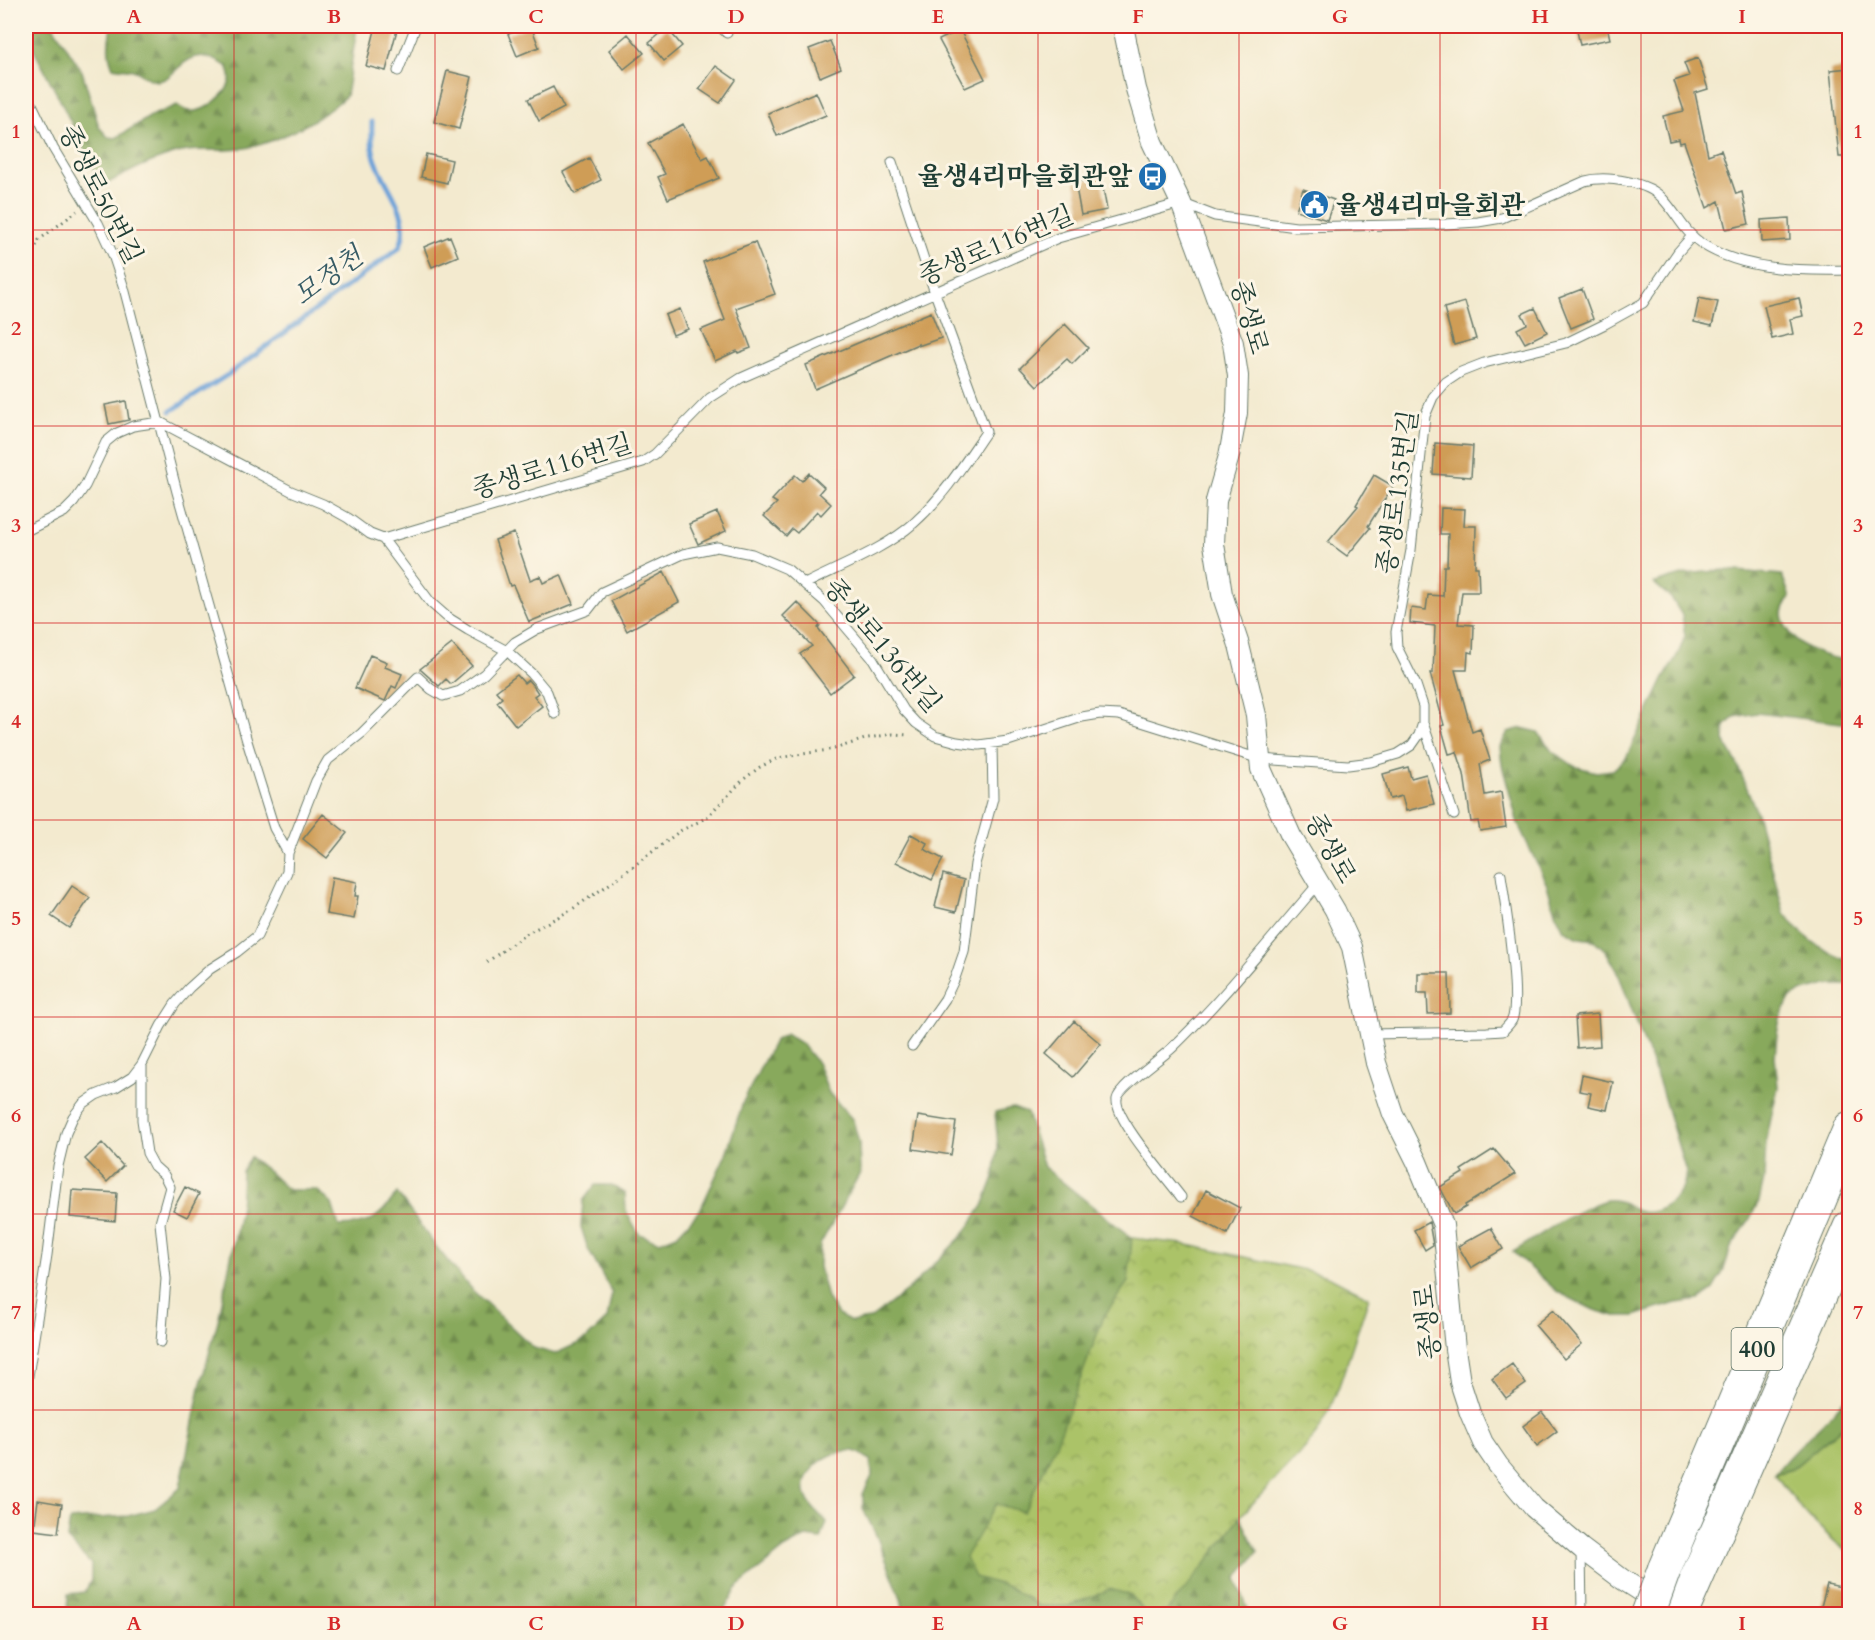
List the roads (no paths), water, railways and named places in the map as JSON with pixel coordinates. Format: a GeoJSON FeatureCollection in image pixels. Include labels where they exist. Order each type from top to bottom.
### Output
{"type":"FeatureCollection","features":[{"type":"Feature","properties":{"kind":"highway","name":"400"},"geometry":{"type":"LineString","coordinates":[[1647,1614],[1850,1128]]}},
{"type":"Feature","properties":{"kind":"highway","name":"400"},"geometry":{"type":"LineString","coordinates":[[1681,1614],[1850,1227]]}},
{"type":"Feature","properties":{"kind":"street","name":"종생로"},"geometry":{"type":"LineString","coordinates":[[1123,26],[1136,89],[1152,142],[1181,203],[1233,343],[1238,376],[1237,413],[1229,456],[1216,501],[1214,544],[1222,594],[1239,645],[1256,715],[1261,769],[1291,836],[1335,910],[1352,947],[1376,1063],[1393,1114],[1417,1162],[1443,1225],[1455,1349],[1460,1382],[1470,1413],[1483,1443],[1534,1508],[1622,1579],[1677,1614]]}},
{"type":"Feature","properties":{"kind":"lane"},"geometry":{"type":"LineString","coordinates":[[398,71],[416,26]]}},
{"type":"Feature","properties":{"kind":"lane"},"geometry":{"type":"LineString","coordinates":[[719,26],[727,33]]}},
{"type":"Feature","properties":{"kind":"lane","name":"종생로50번길"},"geometry":{"type":"LineString","coordinates":[[26,92],[53,148],[98,223],[117,266],[183,514],[260,785],[274,828],[288,853]]}},
{"type":"Feature","properties":{"kind":"lane"},"geometry":{"type":"LineString","coordinates":[[805,584],[890,541],[914,524],[957,475],[986,432],[935,293],[892,162]]}},
{"type":"Feature","properties":{"kind":"lane"},"geometry":{"type":"LineString","coordinates":[[1181,203],[1215,216],[1296,228],[1446,225],[1502,218],[1585,181],[1612,178],[1652,190],[1662,197],[1683,228],[1701,244],[1726,256],[1753,264],[1793,269],[1850,270]]}},
{"type":"Feature","properties":{"kind":"lane","name":"종생로116번길"},"geometry":{"type":"LineString","coordinates":[[383,539],[643,462],[655,454],[710,398],[741,378],[1058,238],[1181,203]]}},
{"type":"Feature","properties":{"kind":"lane","name":"종생로135번길"},"geometry":{"type":"LineString","coordinates":[[1454,815],[1423,723],[1423,706],[1416,685],[1397,647],[1396,632],[1411,550],[1425,416],[1433,397],[1446,382],[1461,372],[1484,363],[1566,343],[1643,303],[1654,291],[1678,252],[1692,236]]}},
{"type":"Feature","properties":{"kind":"lane"},"geometry":{"type":"LineString","coordinates":[[26,531],[59,515],[74,502],[85,486],[106,441],[133,426],[160,422],[291,491],[323,504],[370,534],[383,539],[431,603],[447,617],[507,651],[532,674],[547,692],[555,714]]}},
{"type":"Feature","properties":{"kind":"lane","name":"종생로136번길"},"geometry":{"type":"LineString","coordinates":[[26,1389],[58,1166],[66,1133],[73,1117],[83,1104],[96,1095],[116,1088],[132,1077],[142,1064],[161,1026],[182,996],[210,969],[257,936],[287,872],[288,853],[316,780],[328,760],[362,733],[418,677],[443,696],[460,691],[484,674],[515,642],[537,629],[588,610],[602,592],[683,554],[717,547],[752,554],[788,569],[824,601],[873,659],[904,710],[916,723],[935,736],[968,744],[992,744],[1082,717],[1100,714],[1119,715],[1260,759]]}},
{"type":"Feature","properties":{"kind":"lane"},"geometry":{"type":"LineString","coordinates":[[1260,759],[1348,765],[1371,762],[1398,754],[1412,745],[1423,723]]}},
{"type":"Feature","properties":{"kind":"lane"},"geometry":{"type":"LineString","coordinates":[[912,1046],[945,999],[956,978],[964,952],[975,864],[993,798],[992,744]]}},
{"type":"Feature","properties":{"kind":"lane"},"geometry":{"type":"LineString","coordinates":[[1370,1034],[1503,1031],[1512,1021],[1515,1003],[1501,875]]}},
{"type":"Feature","properties":{"kind":"lane"},"geometry":{"type":"LineString","coordinates":[[1181,1197],[1132,1133],[1117,1109],[1117,1098],[1123,1088],[1171,1049],[1200,1020],[1319,883]]}},
{"type":"Feature","properties":{"kind":"lane"},"geometry":{"type":"LineString","coordinates":[[142,1064],[142,1120],[147,1153],[170,1187],[160,1223],[166,1279],[161,1342]]}},
{"type":"Feature","properties":{"kind":"lane"},"geometry":{"type":"LineString","coordinates":[[1581,1548],[1582,1614]]}},
{"type":"Feature","properties":{"kind":"waterway","name":"모정천"},"geometry":{"type":"LineString","coordinates":[[171,411],[229,374],[399,248],[403,236],[403,224],[396,201],[374,155],[372,122]]}},
{"type":"Feature","properties":{"kind":"place","name":"율생4리마을회관앞"},"geometry":{"type":"Point","coordinates":[1153,176]}},
{"type":"Feature","properties":{"kind":"place","name":"율생4리마을회관"},"geometry":{"type":"Point","coordinates":[1315,205]}}]}
